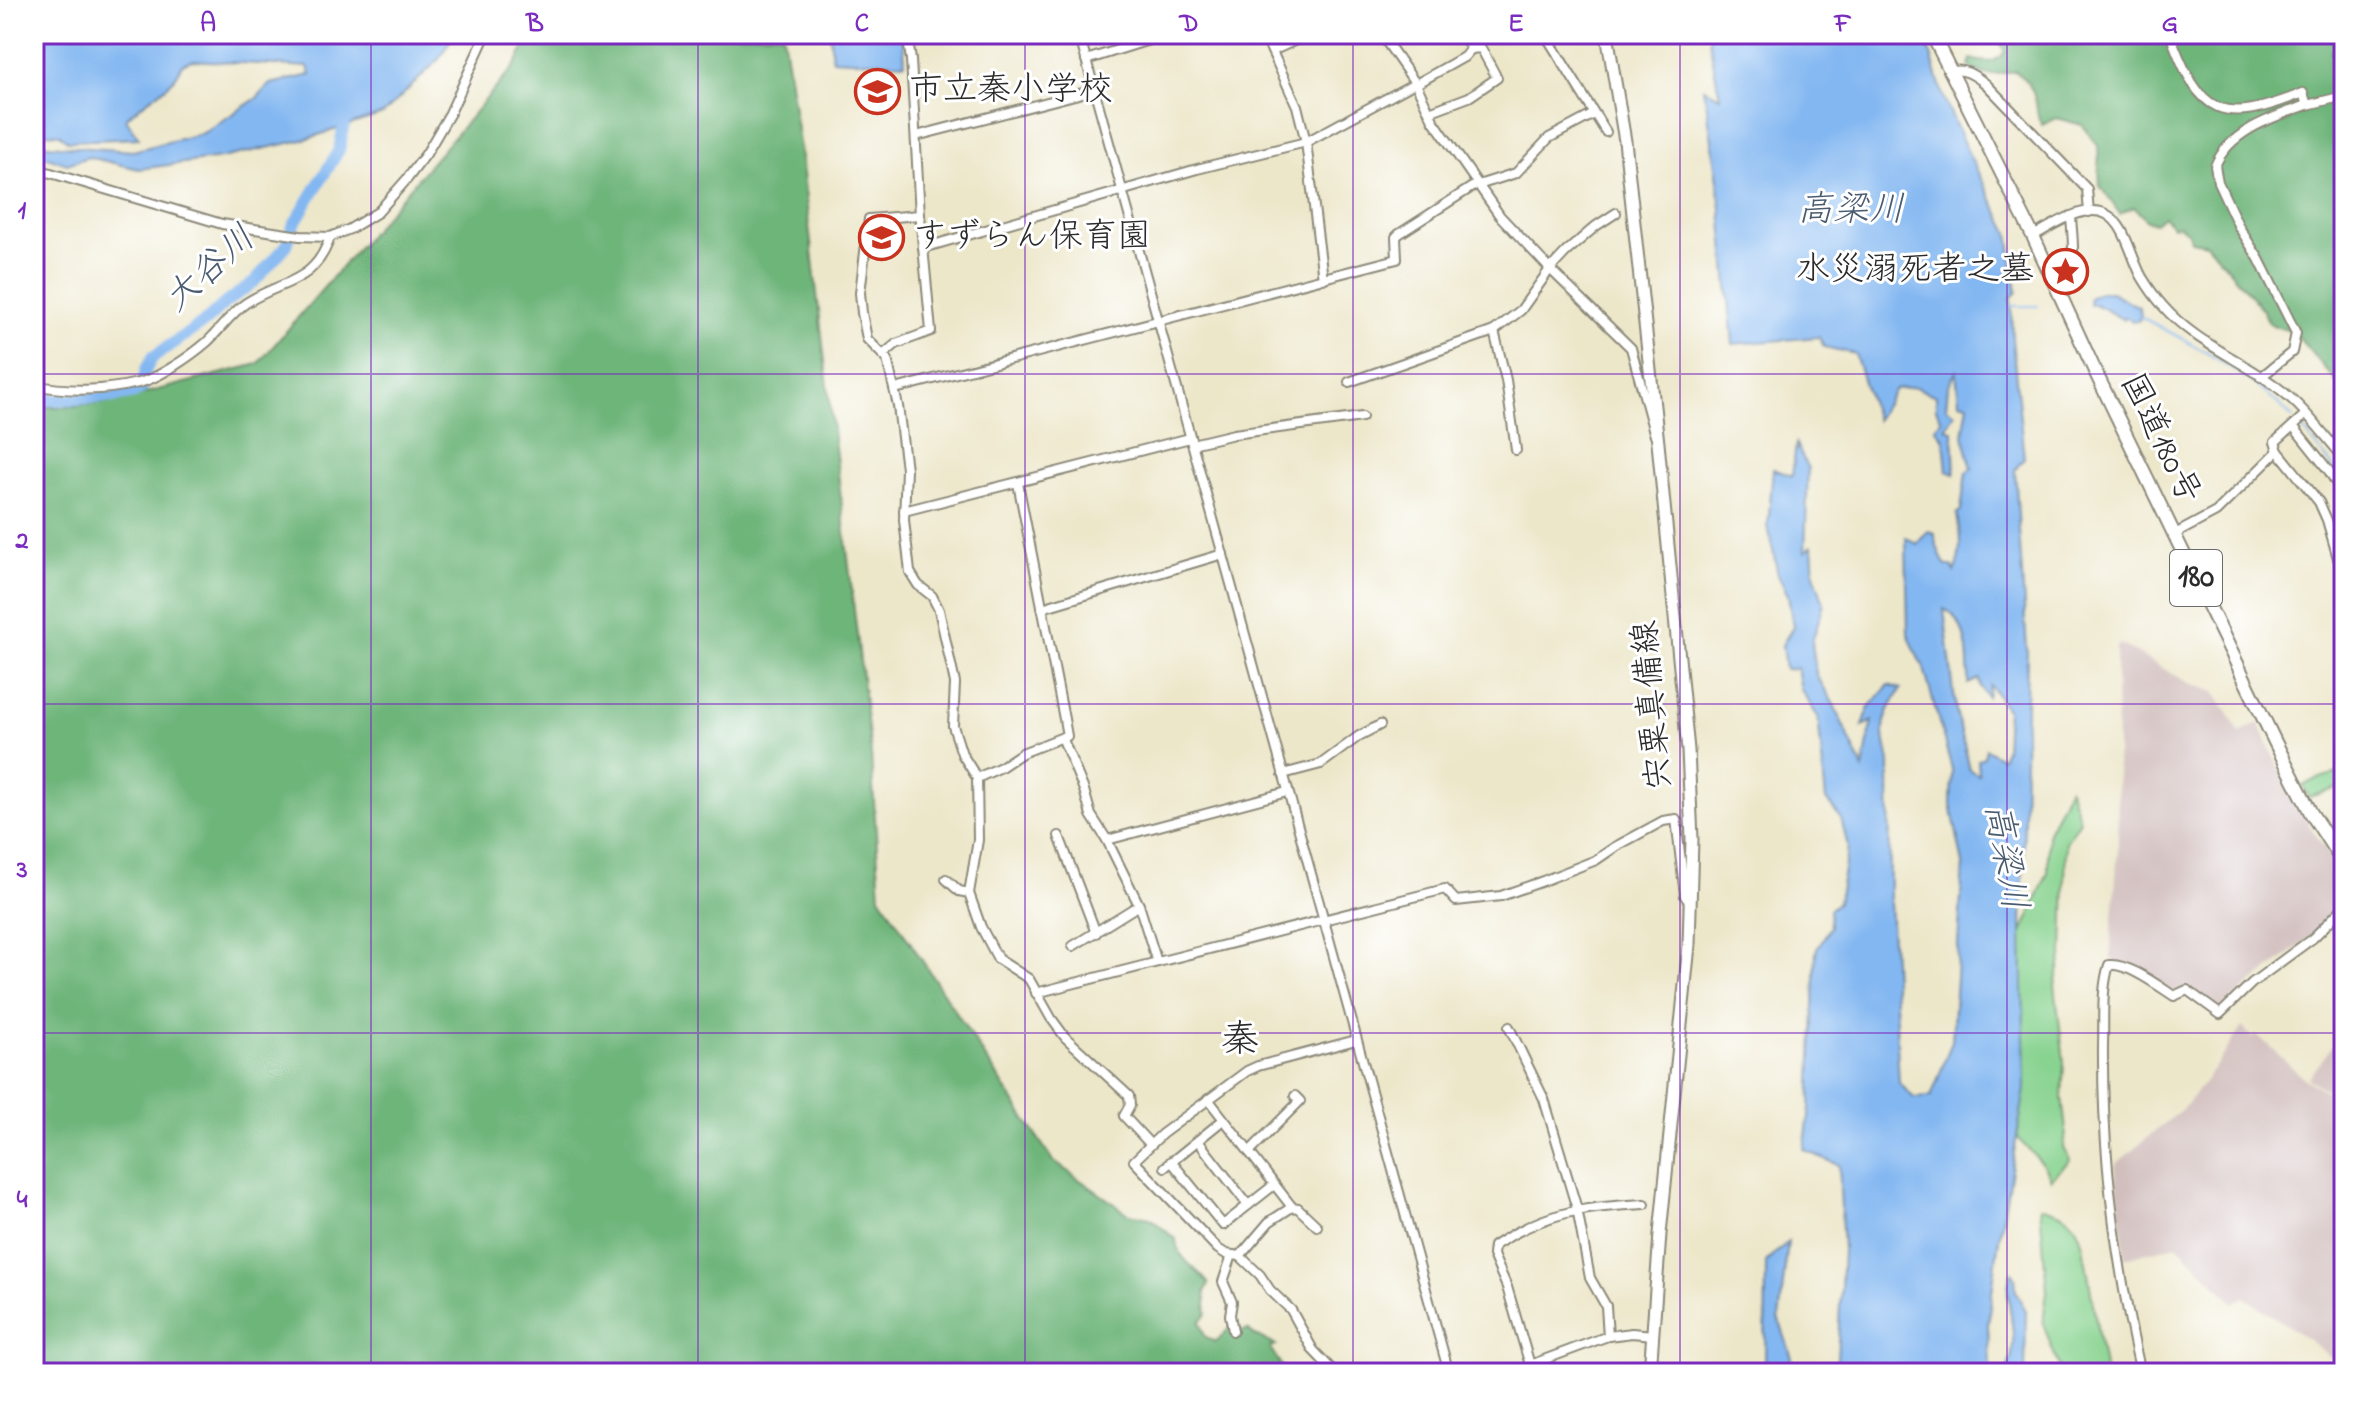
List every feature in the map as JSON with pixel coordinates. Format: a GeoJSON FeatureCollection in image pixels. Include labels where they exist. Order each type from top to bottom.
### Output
{"type":"FeatureCollection","features":[{"type":"Feature","properties":{"kind":"highway","name":"国道180号"},"geometry":{"type":"LineString","coordinates":[[1932,34],[2033,236],[2094,369],[2311,813],[2344,864]]}},
{"type":"Feature","properties":{"kind":"main road","name":"宍粟真備線"},"geometry":{"type":"LineString","coordinates":[[1607,34],[1625,141],[1658,443],[1688,750],[1692,839],[1691,905],[1650,1373]]}},
{"type":"Feature","properties":{"kind":"street"},"geometry":{"type":"LineString","coordinates":[[34,168],[222,224],[300,236],[330,237],[378,212],[407,179],[450,113],[486,34]]}},
{"type":"Feature","properties":{"kind":"street"},"geometry":{"type":"LineString","coordinates":[[884,354],[896,344],[931,331],[908,38],[915,34]]}},
{"type":"Feature","properties":{"kind":"street"},"geometry":{"type":"LineString","coordinates":[[1079,34],[1449,1373]]}},
{"type":"Feature","properties":{"kind":"street"},"geometry":{"type":"LineString","coordinates":[[1086,60],[1168,34]]}},
{"type":"Feature","properties":{"kind":"street"},"geometry":{"type":"LineString","coordinates":[[1264,34],[1297,106],[1306,142],[1323,279]]}},
{"type":"Feature","properties":{"kind":"street"},"geometry":{"type":"LineString","coordinates":[[1272,51],[1309,34]]}},
{"type":"Feature","properties":{"kind":"street"},"geometry":{"type":"LineString","coordinates":[[1381,34],[1416,84],[1429,112],[1500,216],[1631,348],[1650,426],[1658,443]]}},
{"type":"Feature","properties":{"kind":"street"},"geometry":{"type":"LineString","coordinates":[[1463,34],[1471,49]]}},
{"type":"Feature","properties":{"kind":"street"},"geometry":{"type":"LineString","coordinates":[[1545,34],[1606,132]]}},
{"type":"Feature","properties":{"kind":"street"},"geometry":{"type":"LineString","coordinates":[[2170,34],[2190,82],[2208,104],[2236,110],[2253,109],[2303,93],[2307,105]]}},
{"type":"Feature","properties":{"kind":"street"},"geometry":{"type":"LineString","coordinates":[[923,248],[1306,142],[1464,57],[1471,49],[1481,48],[1497,78],[1469,97],[1429,112]]}},
{"type":"Feature","properties":{"kind":"street"},"geometry":{"type":"LineString","coordinates":[[1949,72],[1956,69],[1970,72],[1986,84],[2087,189],[2089,212]]}},
{"type":"Feature","properties":{"kind":"street"},"geometry":{"type":"LineString","coordinates":[[916,136],[1094,90]]}},
{"type":"Feature","properties":{"kind":"street"},"geometry":{"type":"LineString","coordinates":[[2261,377],[2292,352],[2296,333],[2259,259],[2239,227],[2218,182],[2215,166],[2222,154],[2250,128],[2307,105],[2344,96]]}},
{"type":"Feature","properties":{"kind":"street"},"geometry":{"type":"LineString","coordinates":[[895,389],[1397,259],[1396,237],[1399,234],[1478,186],[1516,173],[1549,138],[1594,114]]}},
{"type":"Feature","properties":{"kind":"street"},"geometry":{"type":"LineString","coordinates":[[2033,236],[2071,216],[2103,212],[2115,221],[2142,277],[2174,317],[2200,338],[2278,388],[2306,414],[2344,458]]}},
{"type":"Feature","properties":{"kind":"street"},"geometry":{"type":"LineString","coordinates":[[1349,382],[1494,331],[1521,310],[1550,269],[1584,236],[1616,213]]}},
{"type":"Feature","properties":{"kind":"street"},"geometry":{"type":"LineString","coordinates":[[920,215],[869,219],[860,293],[867,339],[884,354],[895,389],[906,469],[904,511],[910,572],[918,585],[932,596],[939,610],[955,683],[953,726],[962,754],[977,778],[978,840],[969,893],[981,927],[998,959],[1023,974],[1065,1037],[1129,1096],[1130,1105],[1124,1116],[1150,1144]]}},
{"type":"Feature","properties":{"kind":"street"},"geometry":{"type":"LineString","coordinates":[[2057,287],[2064,283],[2073,262],[2071,216]]}},
{"type":"Feature","properties":{"kind":"street"},"geometry":{"type":"LineString","coordinates":[[34,385],[71,390],[141,383],[207,341],[235,311],[251,300],[313,268],[324,256],[330,237]]}},
{"type":"Feature","properties":{"kind":"street"},"geometry":{"type":"LineString","coordinates":[[1494,331],[1506,380],[1516,450]]}},
{"type":"Feature","properties":{"kind":"street"},"geometry":{"type":"LineString","coordinates":[[2306,414],[2275,442],[2278,451],[2319,502],[2344,579]]}},
{"type":"Feature","properties":{"kind":"street"},"geometry":{"type":"LineString","coordinates":[[904,511],[1191,441],[1362,417]]}},
{"type":"Feature","properties":{"kind":"street"},"geometry":{"type":"LineString","coordinates":[[2293,426],[2344,495]]}},
{"type":"Feature","properties":{"kind":"street"},"geometry":{"type":"LineString","coordinates":[[2175,534],[2216,512],[2278,451]]}},
{"type":"Feature","properties":{"kind":"street"},"geometry":{"type":"LineString","coordinates":[[977,778],[1022,753],[1067,736],[1018,483]]}},
{"type":"Feature","properties":{"kind":"street"},"geometry":{"type":"LineString","coordinates":[[1042,608],[1223,554]]}},
{"type":"Feature","properties":{"kind":"street"},"geometry":{"type":"LineString","coordinates":[[1283,774],[1321,764],[1359,736],[1380,725]]}},
{"type":"Feature","properties":{"kind":"street"},"geometry":{"type":"LineString","coordinates":[[1063,737],[1091,815],[1139,905],[1157,962]]}},
{"type":"Feature","properties":{"kind":"street"},"geometry":{"type":"LineString","coordinates":[[1107,840],[1287,792]]}},
{"type":"Feature","properties":{"kind":"street"},"geometry":{"type":"LineString","coordinates":[[1036,993],[1445,889],[1456,901],[1501,896],[1584,865],[1663,821],[1676,819],[1685,896],[1691,905]]}},
{"type":"Feature","properties":{"kind":"street"},"geometry":{"type":"LineString","coordinates":[[1059,836],[1096,933]]}},
{"type":"Feature","properties":{"kind":"street"},"geometry":{"type":"LineString","coordinates":[[946,879],[959,891],[969,893]]}},
{"type":"Feature","properties":{"kind":"street"},"geometry":{"type":"LineString","coordinates":[[1073,946],[1139,905]]}},
{"type":"Feature","properties":{"kind":"street"},"geometry":{"type":"LineString","coordinates":[[2141,1373],[2120,1261],[2109,1165],[2103,1079],[2107,969],[2112,964],[2174,996],[2187,990],[2220,1014],[2252,983],[2313,938],[2344,907]]}},
{"type":"Feature","properties":{"kind":"street"},"geometry":{"type":"LineString","coordinates":[[1509,1027],[1544,1099],[1577,1209],[1590,1278],[1606,1306],[1608,1336]]}},
{"type":"Feature","properties":{"kind":"street"},"geometry":{"type":"LineString","coordinates":[[1335,1373],[1313,1350],[1291,1310],[1270,1290],[1260,1275],[1236,1256],[1218,1249],[1134,1161],[1150,1144],[1208,1099],[1258,1066],[1356,1040]]}},
{"type":"Feature","properties":{"kind":"street"},"geometry":{"type":"LineString","coordinates":[[1249,1152],[1300,1101],[1295,1096]]}},
{"type":"Feature","properties":{"kind":"street"},"geometry":{"type":"LineString","coordinates":[[1208,1099],[1292,1207],[1298,1208],[1317,1226]]}},
{"type":"Feature","properties":{"kind":"street"},"geometry":{"type":"LineString","coordinates":[[1223,1120],[1168,1164],[1223,1225],[1274,1185]]}},
{"type":"Feature","properties":{"kind":"street"},"geometry":{"type":"LineString","coordinates":[[1198,1141],[1248,1205]]}},
{"type":"Feature","properties":{"kind":"street"},"geometry":{"type":"LineString","coordinates":[[1530,1365],[1493,1249],[1501,1241],[1541,1220],[1577,1209],[1645,1204]]}},
{"type":"Feature","properties":{"kind":"street"},"geometry":{"type":"LineString","coordinates":[[1233,1331],[1230,1315],[1232,1302],[1223,1282],[1236,1256],[1269,1222],[1292,1207]]}},
{"type":"Feature","properties":{"kind":"street"},"geometry":{"type":"LineString","coordinates":[[1518,1373],[1530,1365],[1608,1336],[1632,1333],[1653,1335]]}},
{"type":"Feature","properties":{"kind":"shaded area"},"geometry":{"type":"Polygon","coordinates":[[[2120,644],[2189,683],[2215,692],[2240,733],[2259,723],[2278,767],[2310,826],[2344,877],[2344,902],[2317,932],[2218,1010],[2188,987],[2174,993],[2110,958],[2118,849],[2116,647],[2120,644]]]}},
{"type":"Feature","properties":{"kind":"shaded area"},"geometry":{"type":"Polygon","coordinates":[[[2242,1027],[2252,1037],[2256,1034],[2306,1080],[2344,1102],[2344,1368],[2305,1337],[2244,1297],[2234,1303],[2177,1245],[2125,1258],[2115,1165],[2182,1109],[2242,1027]]]}},
{"type":"Feature","properties":{"kind":"shaded area"},"geometry":{"type":"Polygon","coordinates":[[[2338,1038],[2344,1042],[2344,1100],[2308,1079],[2338,1038]]]}},
{"type":"Feature","properties":{"kind":"green space"},"geometry":{"type":"Polygon","coordinates":[[[533,34],[783,34],[801,157],[871,754],[880,896],[1053,1161],[1129,1214],[1150,1218],[1176,1239],[1184,1258],[1209,1284],[1205,1292],[1207,1314],[1200,1322],[1205,1336],[1215,1342],[1231,1327],[1237,1332],[1249,1330],[1276,1345],[1270,1348],[1286,1373],[34,1373],[34,407],[111,402],[258,364],[513,68],[533,34]]]}},
{"type":"Feature","properties":{"kind":"green space"},"geometry":{"type":"Polygon","coordinates":[[[1951,34],[2344,34],[2344,40],[2331,52],[2344,78],[2344,391],[2296,335],[2267,320],[2263,310],[2206,243],[2190,240],[2188,232],[2179,225],[2173,226],[2163,216],[2155,223],[2147,221],[2134,207],[2120,214],[2100,186],[2098,146],[2082,125],[2056,118],[2042,125],[2032,90],[2015,71],[1985,74],[1969,66],[1971,59],[1989,62],[2005,53],[1997,36],[1961,42],[1951,34]]]}},
{"type":"Feature","properties":{"kind":"green space"},"geometry":{"type":"Polygon","coordinates":[[[2342,772],[2344,786],[2309,797],[2303,786],[2316,779],[2342,772]]]}},
{"type":"Feature","properties":{"kind":"green space"},"geometry":{"type":"Polygon","coordinates":[[[2069,788],[2080,821],[2066,842],[2063,953],[2055,985],[2064,1062],[2064,1148],[2070,1160],[2051,1179],[2042,1163],[2017,1138],[2025,1089],[2022,933],[2048,872],[2048,832],[2069,788]]]}},
{"type":"Feature","properties":{"kind":"green space"},"geometry":{"type":"Polygon","coordinates":[[[2040,1206],[2069,1218],[2080,1235],[2105,1373],[2061,1373],[2043,1323],[2047,1291],[2040,1206]]]}},
{"type":"Feature","properties":{"kind":"water"},"geometry":{"type":"Polygon","coordinates":[[[34,34],[454,34],[438,60],[383,114],[303,140],[221,158],[139,169],[88,157],[67,164],[34,152],[34,139],[47,145],[133,151],[203,133],[257,98],[270,84],[311,75],[308,67],[192,60],[182,64],[165,88],[126,119],[139,138],[68,141],[59,134],[34,132],[34,34]]]}},
{"type":"Feature","properties":{"kind":"water"},"geometry":{"type":"Polygon","coordinates":[[[830,34],[903,34],[905,63],[832,59],[830,34]]]}},
{"type":"Feature","properties":{"kind":"water","name":"高梁川"},"geometry":{"type":"Polygon","coordinates":[[[1710,34],[1920,34],[1968,153],[2009,233],[2017,292],[2011,298],[2012,339],[2024,458],[2015,470],[2027,649],[2022,933],[2025,1089],[1998,1245],[1988,1325],[1990,1367],[2006,1371],[2013,1345],[2008,1293],[2012,1272],[2016,1292],[2026,1311],[2025,1373],[1831,1373],[1837,1359],[1843,1251],[1839,1165],[1804,1150],[1810,1109],[1816,951],[1830,927],[1829,910],[1838,902],[1848,847],[1841,818],[1826,800],[1818,717],[1801,690],[1797,668],[1785,669],[1782,645],[1793,627],[1788,595],[1778,575],[1768,526],[1773,469],[1792,476],[1796,444],[1808,469],[1805,552],[1812,546],[1814,574],[1824,603],[1812,642],[1816,674],[1863,769],[1872,721],[1863,726],[1869,707],[1889,685],[1901,689],[1887,714],[1884,729],[1889,758],[1890,901],[1899,1083],[1914,1098],[1931,1097],[1952,1041],[1963,864],[1951,805],[1952,769],[1923,665],[1908,634],[1906,537],[1917,544],[1928,531],[1935,533],[1942,559],[1954,572],[1960,551],[1957,514],[1961,510],[1966,472],[1972,468],[1963,435],[1968,404],[1959,402],[1956,372],[1948,386],[1946,407],[1955,413],[1946,428],[1953,431],[1955,474],[1947,471],[1944,439],[1935,428],[1942,420],[1936,409],[1936,396],[1915,387],[1895,389],[1876,420],[1855,354],[1824,347],[1819,337],[1733,344],[1719,187],[1704,88],[1720,97],[1710,34]],[[1944,609],[1956,710],[1970,770],[1979,775],[1978,760],[1984,757],[1986,749],[2001,758],[2005,750],[2007,710],[1990,685],[1987,697],[1979,679],[1968,684],[1965,642],[1952,614],[1944,609]]]}},
{"type":"Feature","properties":{"kind":"water"},"geometry":{"type":"Polygon","coordinates":[[[2100,292],[2111,292],[2139,307],[2139,320],[2132,321],[2126,317],[2124,320],[2095,304],[2090,305],[2089,298],[2100,292]]]}},
{"type":"Feature","properties":{"kind":"water"},"geometry":{"type":"Polygon","coordinates":[[[1788,1242],[1779,1319],[1792,1358],[1789,1373],[1765,1373],[1766,1262],[1788,1242]]]}},
{"type":"Feature","properties":{"kind":"waterway","name":"大谷川"},"geometry":{"type":"LineString","coordinates":[[34,401],[114,397],[142,388],[146,369],[153,357],[206,321],[254,282],[287,245],[293,226],[339,150],[347,110]]}},
{"type":"Feature","properties":{"kind":"waterway"},"geometry":{"type":"LineString","coordinates":[[2010,306],[2038,306]]}},
{"type":"Feature","properties":{"kind":"waterway"},"geometry":{"type":"LineString","coordinates":[[2141,317],[2241,375],[2293,418]]}},
{"type":"Feature","properties":{"kind":"waterway"},"geometry":{"type":"LineString","coordinates":[[2300,425],[2344,485]]}},
{"type":"Feature","properties":{"kind":"place","name":"市立秦小学校"},"geometry":{"type":"Point","coordinates":[878,91]}},
{"type":"Feature","properties":{"kind":"place","name":"すずらん保育園"},"geometry":{"type":"Point","coordinates":[882,238]}},
{"type":"Feature","properties":{"kind":"place","name":"水災溺死者之墓"},"geometry":{"type":"Point","coordinates":[2065,271]}},
{"type":"Feature","properties":{"kind":"district","name":"秦"},"geometry":{"type":"Point","coordinates":[1240,1042]}}]}
